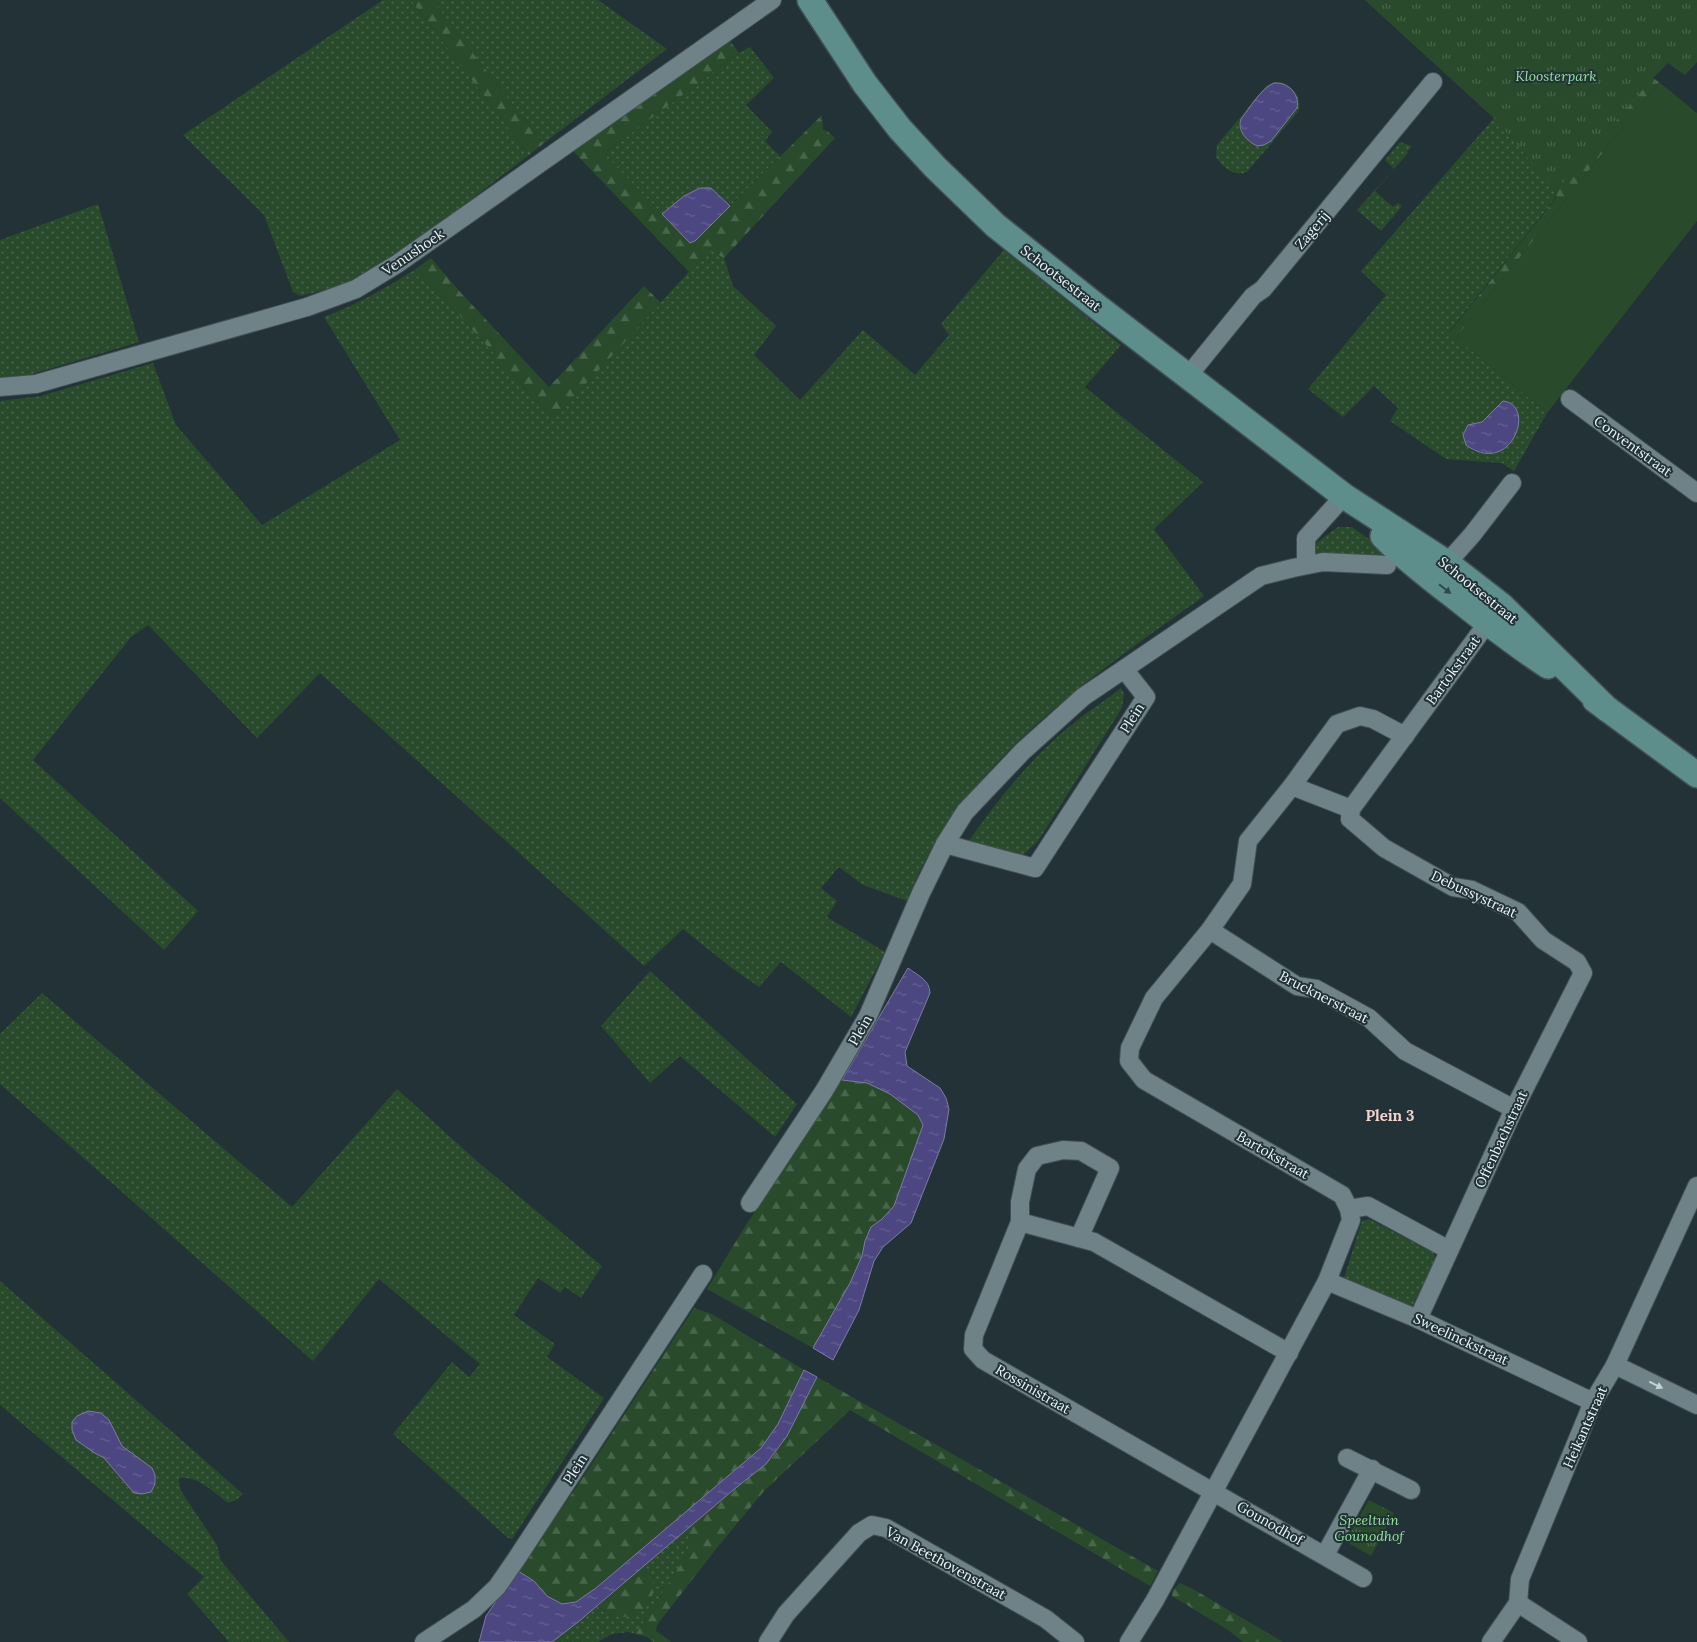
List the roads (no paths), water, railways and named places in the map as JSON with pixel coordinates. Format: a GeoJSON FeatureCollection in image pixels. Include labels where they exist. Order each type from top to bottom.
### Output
{"type":"FeatureCollection","features":[{"type":"Feature","properties":{"kind":"main road","name":"Schootsestraat"},"geometry":{"type":"LineString","coordinates":[[810,0],[866,84],[900,129],[929,161],[995,225],[1351,502],[1447,563],[1494,614],[1518,646],[1697,775]]}},
{"type":"Feature","properties":{"kind":"main road","name":"Schootsestraat"},"geometry":{"type":"LineString","coordinates":[[1351,502],[1384,538],[1415,565],[1494,614]]}},
{"type":"Feature","properties":{"kind":"street","name":"Venushoek"},"geometry":{"type":"LineString","coordinates":[[0,388],[36,384],[307,307],[356,289],[397,264],[772,0]]}},
{"type":"Feature","properties":{"kind":"street","name":"Zagerij"},"geometry":{"type":"LineString","coordinates":[[1188,376],[1253,296],[1263,289],[1433,82]]}},
{"type":"Feature","properties":{"kind":"street","name":"Conventstraat"},"geometry":{"type":"LineString","coordinates":[[1570,398],[1697,493]]}},
{"type":"Feature","properties":{"kind":"street"},"geometry":{"type":"LineString","coordinates":[[1415,565],[1447,563],[1472,535],[1512,483]]}},
{"type":"Feature","properties":{"kind":"street"},"geometry":{"type":"LineString","coordinates":[[1306,565],[1306,538],[1351,502]]}},
{"type":"Feature","properties":{"kind":"street","name":"Plein"},"geometry":{"type":"LineString","coordinates":[[750,1203],[824,1091],[868,1016],[921,893],[945,844],[965,812],[1022,750],[1083,697],[1261,576],[1323,562],[1388,565]]}},
{"type":"Feature","properties":{"kind":"street","name":"Bartokstraat"},"geometry":{"type":"LineString","coordinates":[[1351,809],[1494,614]]}},
{"type":"Feature","properties":{"kind":"street","name":"Plein"},"geometry":{"type":"LineString","coordinates":[[945,844],[1035,868],[1146,697],[1124,669]]}},
{"type":"Feature","properties":{"kind":"street","name":"Bartokstraat"},"geometry":{"type":"LineString","coordinates":[[1349,1209],[1342,1195],[1144,1080],[1129,1061],[1130,1048],[1154,998],[1210,930],[1242,884],[1248,841],[1292,786],[1336,724],[1360,716],[1373,719],[1405,736]]}},
{"type":"Feature","properties":{"kind":"street"},"geometry":{"type":"LineString","coordinates":[[1292,786],[1351,809]]}},
{"type":"Feature","properties":{"kind":"street","name":"Debussystraat"},"geometry":{"type":"LineString","coordinates":[[1351,809],[1350,819],[1384,848],[1453,887],[1472,890],[1518,912],[1543,940],[1577,962]]}},
{"type":"Feature","properties":{"kind":"street","name":"Brucknerstraat"},"geometry":{"type":"LineString","coordinates":[[1210,930],[1297,986],[1316,989],[1369,1018],[1405,1051],[1514,1109]]}},
{"type":"Feature","properties":{"kind":"street","name":"Offenbachstraat"},"geometry":{"type":"LineString","coordinates":[[1418,1319],[1514,1109],[1583,973],[1577,962]]}},
{"type":"Feature","properties":{"kind":"street","name":"Rossinistraat"},"geometry":{"type":"LineString","coordinates":[[1079,1238],[1110,1168],[1081,1151],[1063,1150],[1037,1156],[1027,1169],[1020,1202],[1020,1222],[974,1335],[973,1349],[983,1360],[1214,1492]]}},
{"type":"Feature","properties":{"kind":"street","name":"Heikantstraat"},"geometry":{"type":"LineString","coordinates":[[1492,1642],[1518,1603],[1520,1579],[1593,1402],[1615,1365],[1697,1186]]}},
{"type":"Feature","properties":{"kind":"street"},"geometry":{"type":"LineString","coordinates":[[1129,1642],[1172,1569],[1327,1280],[1351,1220],[1349,1209],[1368,1206],[1449,1250]]}},
{"type":"Feature","properties":{"kind":"street"},"geometry":{"type":"LineString","coordinates":[[1020,1222],[1094,1242],[1289,1353]]}},
{"type":"Feature","properties":{"kind":"street","name":"Plein"},"geometry":{"type":"LineString","coordinates":[[424,1642],[474,1608],[497,1587],[518,1558],[703,1274]]}},
{"type":"Feature","properties":{"kind":"street","name":"Sweelinckstraat"},"geometry":{"type":"LineString","coordinates":[[1327,1280],[1418,1319],[1593,1402]]}},
{"type":"Feature","properties":{"kind":"street"},"geometry":{"type":"LineString","coordinates":[[1615,1365],[1697,1405]]}},
{"type":"Feature","properties":{"kind":"street"},"geometry":{"type":"LineString","coordinates":[[1348,1458],[1412,1490]]}},
{"type":"Feature","properties":{"kind":"street"},"geometry":{"type":"LineString","coordinates":[[1325,1555],[1372,1469]]}},
{"type":"Feature","properties":{"kind":"street","name":"Gounodhof"},"geometry":{"type":"LineString","coordinates":[[1214,1492],[1364,1578]]}},
{"type":"Feature","properties":{"kind":"street","name":"Van Beethovenstraat"},"geometry":{"type":"LineString","coordinates":[[768,1642],[786,1614],[859,1533],[872,1525],[886,1528],[1046,1618],[1075,1642]]}},
{"type":"Feature","properties":{"kind":"street"},"geometry":{"type":"LineString","coordinates":[[1518,1603],[1578,1642]]}},
{"type":"Feature","properties":{"kind":"water"},"geometry":{"type":"Polygon","coordinates":[[[1274,83],[1279,83],[1292,90],[1297,98],[1297,108],[1271,141],[1257,146],[1244,135],[1240,128],[1241,119],[1260,94],[1274,83]]]}},
{"type":"Feature","properties":{"kind":"water"},"geometry":{"type":"Polygon","coordinates":[[[700,188],[711,188],[730,206],[695,241],[690,243],[662,214],[684,196],[700,188]]]}},
{"type":"Feature","properties":{"kind":"water"},"geometry":{"type":"Polygon","coordinates":[[[1503,401],[1513,405],[1518,414],[1518,425],[1514,436],[1507,446],[1496,452],[1482,453],[1466,445],[1463,435],[1468,425],[1482,422],[1503,401]]]}},
{"type":"Feature","properties":{"kind":"water"},"geometry":{"type":"Polygon","coordinates":[[[908,968],[925,981],[930,993],[905,1052],[907,1066],[940,1088],[946,1098],[949,1109],[944,1139],[911,1223],[883,1247],[874,1261],[859,1310],[833,1360],[813,1348],[850,1283],[862,1256],[865,1241],[871,1227],[882,1219],[894,1206],[923,1125],[918,1115],[890,1094],[867,1083],[842,1080],[908,968]]]}},
{"type":"Feature","properties":{"kind":"water"},"geometry":{"type":"Polygon","coordinates":[[[804,1370],[817,1377],[787,1436],[766,1464],[578,1622],[552,1642],[479,1642],[486,1616],[518,1571],[534,1581],[547,1596],[562,1604],[576,1602],[596,1588],[761,1448],[778,1424],[804,1370]]]}},
{"type":"Feature","properties":{"kind":"water"},"geometry":{"type":"Polygon","coordinates":[[[88,1411],[101,1413],[109,1420],[122,1446],[152,1468],[155,1475],[155,1484],[151,1492],[134,1493],[104,1458],[76,1440],[72,1430],[72,1422],[77,1416],[88,1411]]]}},
{"type":"Feature","properties":{"kind":"district","name":"Plein 3"},"geometry":{"type":"Point","coordinates":[1390,1116]}},
{"type":"Feature","properties":{"kind":"park label","name":"Kloosterpark"},"geometry":{"type":"Point","coordinates":[1556,76]}},
{"type":"Feature","properties":{"kind":"park label","name":"Speeltuin Gounodhof"},"geometry":{"type":"Point","coordinates":[1369,1528]}}]}
